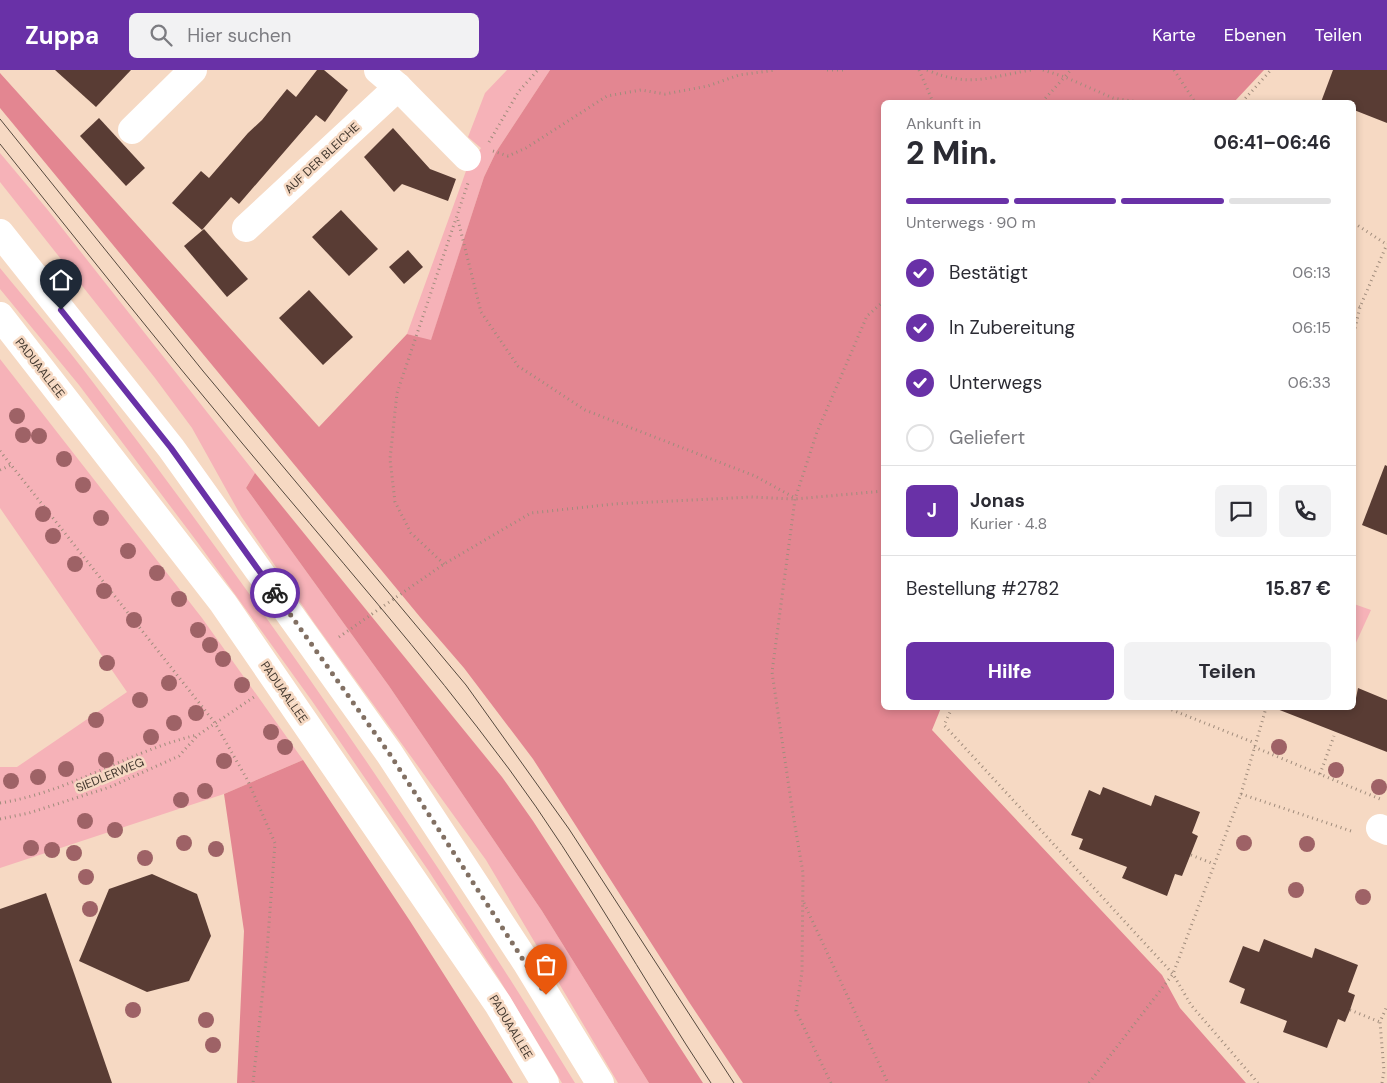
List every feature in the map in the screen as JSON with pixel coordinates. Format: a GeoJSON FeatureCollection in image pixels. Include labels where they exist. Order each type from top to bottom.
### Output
{"type":"FeatureCollection","features":[{"type":"Feature","properties":{"kind":"main road"},"geometry":{"type":"LineString","coordinates":[[132,130],[193,70]]}},
{"type":"Feature","properties":{"kind":"main road"},"geometry":{"type":"LineString","coordinates":[[378,70],[478,158]]}},
{"type":"Feature","properties":{"kind":"main road","name":"AUF DER BLEICHE"},"geometry":{"type":"LineString","coordinates":[[246,228],[398,87]]}},
{"type":"Feature","properties":{"kind":"main road"},"geometry":{"type":"LineString","coordinates":[[0,233],[171,448],[383,745],[526,962],[600,1083]]}},
{"type":"Feature","properties":{"kind":"main road","name":"PADUAALLEE"},"geometry":{"type":"LineString","coordinates":[[0,316],[223,603],[498,1004],[545,1083]]}},
{"type":"Feature","properties":{"kind":"path"},"geometry":{"type":"LineString","coordinates":[[444,564],[411,533],[395,502],[390,459],[397,393],[478,158],[519,92],[538,70]]}},
{"type":"Feature","properties":{"kind":"path"},"geometry":{"type":"LineString","coordinates":[[478,158],[508,156],[526,148],[607,96],[641,90],[665,94],[708,86],[739,75],[776,70]]}},
{"type":"Feature","properties":{"kind":"path"},"geometry":{"type":"LineString","coordinates":[[827,70],[846,70]]}},
{"type":"Feature","properties":{"kind":"path"},"geometry":{"type":"LineString","coordinates":[[920,70],[932,100]]}},
{"type":"Feature","properties":{"kind":"path"},"geometry":{"type":"LineString","coordinates":[[927,70],[943,77],[969,81],[1031,70]]}},
{"type":"Feature","properties":{"kind":"path"},"geometry":{"type":"LineString","coordinates":[[1043,70],[1065,77],[1113,98],[1126,100]]}},
{"type":"Feature","properties":{"kind":"path"},"geometry":{"type":"LineString","coordinates":[[1044,100],[1071,70]]}},
{"type":"Feature","properties":{"kind":"path"},"geometry":{"type":"LineString","coordinates":[[1174,70],[1194,100]]}},
{"type":"Feature","properties":{"kind":"path"},"geometry":{"type":"LineString","coordinates":[[1244,100],[1272,70]]}},
{"type":"Feature","properties":{"kind":"path"},"geometry":{"type":"LineString","coordinates":[[457,218],[481,312],[518,366],[586,410],[755,476],[795,498]]}},
{"type":"Feature","properties":{"kind":"path"},"geometry":{"type":"LineString","coordinates":[[1356,223],[1387,244],[1360,307],[1356,324]]}},
{"type":"Feature","properties":{"kind":"path"},"geometry":{"type":"LineString","coordinates":[[830,1083],[796,1012],[802,972],[803,873],[772,672],[795,498],[817,432],[868,316],[881,304]]}},
{"type":"Feature","properties":{"kind":"path"},"geometry":{"type":"LineString","coordinates":[[1356,306],[1360,307]]}},
{"type":"Feature","properties":{"kind":"path"},"geometry":{"type":"LineString","coordinates":[[0,451],[215,723],[248,781],[275,843],[267,951],[253,1083]]}},
{"type":"Feature","properties":{"kind":"path"},"geometry":{"type":"LineString","coordinates":[[0,470],[11,465]]}},
{"type":"Feature","properties":{"kind":"path"},"geometry":{"type":"LineString","coordinates":[[429,574],[532,513],[623,504],[750,497],[795,498],[881,492]]}},
{"type":"Feature","properties":{"kind":"path","name":"SIEDLERWEG"},"geometry":{"type":"LineString","coordinates":[[0,819],[30,813],[110,787],[179,756],[198,735],[254,697]]}},
{"type":"Feature","properties":{"kind":"path"},"geometry":{"type":"LineString","coordinates":[[951,710],[944,725],[1173,974],[1192,1004],[1258,1083]]}},
{"type":"Feature","properties":{"kind":"path"},"geometry":{"type":"LineString","coordinates":[[1173,710],[1387,802]]}},
{"type":"Feature","properties":{"kind":"path"},"geometry":{"type":"LineString","coordinates":[[1089,1083],[1173,974],[1241,794],[1265,710]]}},
{"type":"Feature","properties":{"kind":"path"},"geometry":{"type":"LineString","coordinates":[[0,803],[66,786],[172,741],[198,735]]}},
{"type":"Feature","properties":{"kind":"path"},"geometry":{"type":"LineString","coordinates":[[1320,774],[1334,736]]}},
{"type":"Feature","properties":{"kind":"path"},"geometry":{"type":"LineString","coordinates":[[1241,794],[1352,832],[1383,830]]}},
{"type":"Feature","properties":{"kind":"path"},"geometry":{"type":"LineString","coordinates":[[1190,855],[1214,864]]}},
{"type":"Feature","properties":{"kind":"path"},"geometry":{"type":"LineString","coordinates":[[803,900],[888,1083]]}},
{"type":"Feature","properties":{"kind":"path"},"geometry":{"type":"LineString","coordinates":[[1382,1083],[1384,1071],[1380,1022],[1386,1013],[1387,1006]]}},
{"type":"Feature","properties":{"kind":"path"},"geometry":{"type":"LineString","coordinates":[[1350,1010],[1380,1022]]}},
{"type":"Feature","properties":{"kind":"shaded area"},"geometry":{"type":"Polygon","coordinates":[[[507,70],[550,70],[496,152],[484,177],[431,341],[407,334],[466,171],[481,148],[468,137],[485,93],[507,70]]]}},
{"type":"Feature","properties":{"kind":"shaded area"},"geometry":{"type":"Polygon","coordinates":[[[550,70],[1264,70],[1236,100],[881,100],[881,710],[940,710],[932,730],[1162,975],[1180,1008],[1246,1083],[743,1083],[533,759],[464,668],[0,108],[0,73],[319,427],[407,334],[431,340],[484,177],[496,152],[550,70]]]}},
{"type":"Feature","properties":{"kind":"shaded area"},"geometry":{"type":"Polygon","coordinates":[[[0,153],[47,209],[255,473],[246,488],[389,686],[542,911],[649,1083],[618,1083],[486,860],[315,624],[241,516],[192,428],[155,378],[0,182],[0,153]]]}},
{"type":"Feature","properties":{"kind":"shaded area"},"geometry":{"type":"Polygon","coordinates":[[[0,268],[92,381],[281,639],[461,903],[575,1083],[562,1083],[499,979],[428,870],[312,701],[198,543],[79,385],[0,289],[0,268]]]}},
{"type":"Feature","properties":{"kind":"shaded area"},"geometry":{"type":"Polygon","coordinates":[[[0,359],[202,618],[303,760],[224,794],[0,868],[0,767],[17,767],[127,692],[0,508],[0,359]]]}},
{"type":"Feature","properties":{"kind":"shaded area"},"geometry":{"type":"Polygon","coordinates":[[[255,473],[502,777],[533,821],[703,1083],[649,1083],[542,911],[389,686],[246,488],[255,473]]]}},
{"type":"Feature","properties":{"kind":"shaded area"},"geometry":{"type":"Polygon","coordinates":[[[1356,605],[1371,610],[1356,643],[1356,605]]]}},
{"type":"Feature","properties":{"kind":"shaded area"},"geometry":{"type":"Polygon","coordinates":[[[303,760],[410,921],[513,1083],[237,1083],[244,931],[224,794],[303,760]]]}},
{"type":"Feature","properties":{"kind":"building"},"geometry":{"type":"Polygon","coordinates":[[[55,70],[131,70],[96,107],[55,70]]]}},
{"type":"Feature","properties":{"kind":"building"},"geometry":{"type":"Polygon","coordinates":[[[317,70],[324,70],[348,90],[325,122],[316,115],[239,204],[231,197],[202,230],[172,203],[201,171],[209,178],[248,133],[262,120],[287,89],[296,97],[317,70]]]}},
{"type":"Feature","properties":{"kind":"building"},"geometry":{"type":"Polygon","coordinates":[[[1333,70],[1387,70],[1387,123],[1356,111],[1356,100],[1322,100],[1333,70]]]}},
{"type":"Feature","properties":{"kind":"building"},"geometry":{"type":"Polygon","coordinates":[[[99,118],[145,168],[126,186],[80,136],[99,118]]]}},
{"type":"Feature","properties":{"kind":"building"},"geometry":{"type":"Polygon","coordinates":[[[393,128],[430,169],[456,179],[448,201],[402,184],[394,192],[364,157],[393,128]]]}},
{"type":"Feature","properties":{"kind":"building"},"geometry":{"type":"Polygon","coordinates":[[[341,210],[378,249],[349,276],[312,237],[341,210]]]}},
{"type":"Feature","properties":{"kind":"building"},"geometry":{"type":"Polygon","coordinates":[[[204,229],[248,279],[227,297],[184,246],[204,229]]]}},
{"type":"Feature","properties":{"kind":"building"},"geometry":{"type":"Polygon","coordinates":[[[408,250],[423,267],[404,284],[389,267],[408,250]]]}},
{"type":"Feature","properties":{"kind":"building"},"geometry":{"type":"Polygon","coordinates":[[[309,290],[353,337],[323,365],[279,318],[309,290]]]}},
{"type":"Feature","properties":{"kind":"building"},"geometry":{"type":"Polygon","coordinates":[[[1385,465],[1387,466],[1387,535],[1362,525],[1385,465]]]}},
{"type":"Feature","properties":{"kind":"building"},"geometry":{"type":"Polygon","coordinates":[[[1358,688],[1387,700],[1387,752],[1280,710],[1356,710],[1358,688]]]}},
{"type":"Feature","properties":{"kind":"building"},"geometry":{"type":"Polygon","coordinates":[[[1103,787],[1151,806],[1155,795],[1200,812],[1192,833],[1198,836],[1182,876],[1175,874],[1167,896],[1122,878],[1127,867],[1079,849],[1083,839],[1071,835],[1089,790],[1100,795],[1103,787]]]}},
{"type":"Feature","properties":{"kind":"building"},"geometry":{"type":"Polygon","coordinates":[[[152,874],[197,894],[211,936],[189,981],[147,992],[79,961],[109,889],[152,874]]]}},
{"type":"Feature","properties":{"kind":"building"},"geometry":{"type":"Polygon","coordinates":[[[46,893],[112,1083],[0,1083],[0,909],[46,893]]]}},
{"type":"Feature","properties":{"kind":"building"},"geometry":{"type":"Polygon","coordinates":[[[1264,939],[1312,958],[1315,948],[1358,965],[1348,992],[1355,995],[1350,1010],[1345,1022],[1338,1019],[1327,1048],[1283,1032],[1287,1021],[1240,1003],[1245,989],[1229,982],[1243,946],[1259,952],[1264,939]]]}},
{"type":"Feature","properties":{"kind":"tram line"},"geometry":{"type":"LineString","coordinates":[[0,119],[203,371],[466,685],[569,829],[734,1083]]}},
{"type":"Feature","properties":{"kind":"tram line"},"geometry":{"type":"LineString","coordinates":[[0,144],[181,369],[411,645],[509,769],[562,846],[711,1083]]}},
{"type":"Feature","properties":{"kind":"way so far"},"geometry":{"type":"LineString","coordinates":[[275,593],[389,753],[546,995]]}},
{"type":"Feature","properties":{"kind":"route"},"geometry":{"type":"LineString","coordinates":[[61,310],[171,448],[275,593]]}}]}
